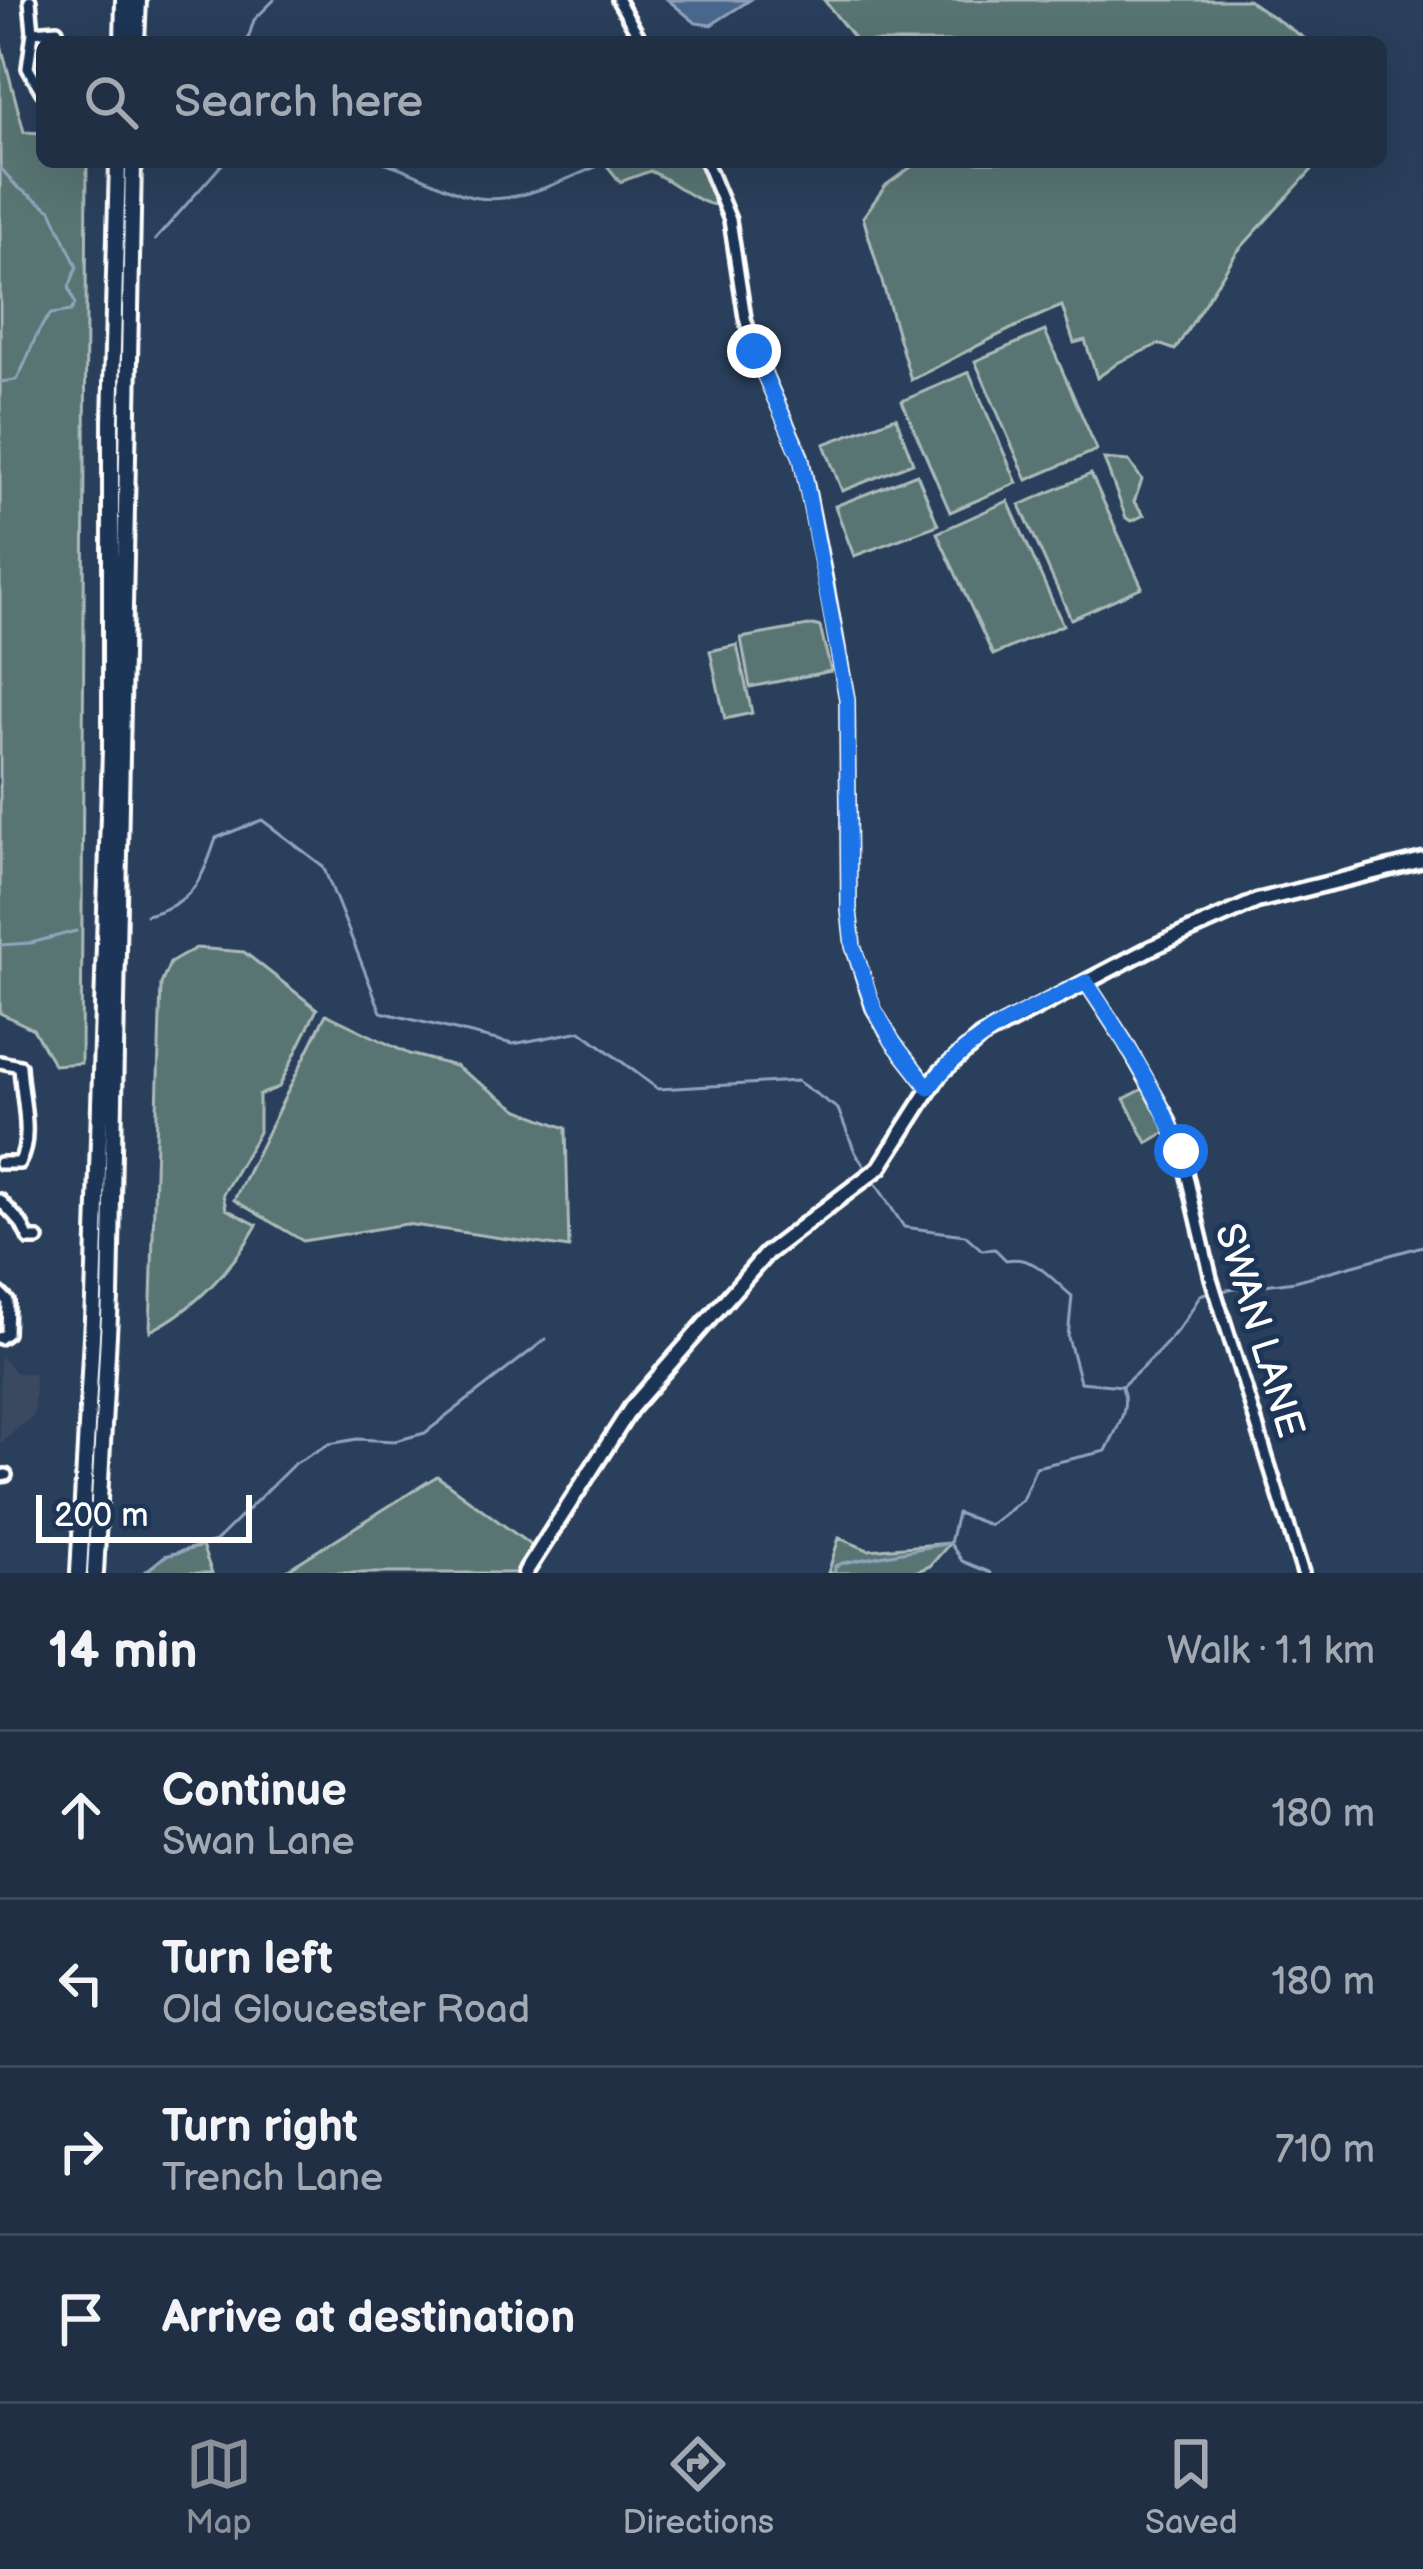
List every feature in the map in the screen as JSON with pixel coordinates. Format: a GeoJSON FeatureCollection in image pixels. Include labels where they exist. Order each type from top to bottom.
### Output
{"type":"FeatureCollection","features":[{"type":"Feature","properties":{"kind":"highway"},"geometry":{"type":"LineString","coordinates":[[123,36],[124,0]]}},
{"type":"Feature","properties":{"kind":"highway"},"geometry":{"type":"LineString","coordinates":[[136,36],[138,0]]}},
{"type":"Feature","properties":{"kind":"highway"},"geometry":{"type":"LineString","coordinates":[[79,1573],[94,1300],[110,773],[118,168]]}},
{"type":"Feature","properties":{"kind":"highway"},"geometry":{"type":"LineString","coordinates":[[95,1573],[110,1298],[133,168]]}},
{"type":"Feature","properties":{"kind":"main road"},"geometry":{"type":"LineString","coordinates":[[525,1573],[632,1408],[766,1254],[880,1167],[940,1073],[981,1037],[1257,901],[1423,860]]}},
{"type":"Feature","properties":{"kind":"street"},"geometry":{"type":"LineString","coordinates":[[30,0],[33,32],[28,68],[36,82]]}},
{"type":"Feature","properties":{"kind":"street"},"geometry":{"type":"LineString","coordinates":[[618,0],[639,36]]}},
{"type":"Feature","properties":{"kind":"street"},"geometry":{"type":"LineString","coordinates":[[33,32],[57,29]]}},
{"type":"Feature","properties":{"kind":"street"},"geometry":{"type":"LineString","coordinates":[[708,168],[730,220],[755,353],[801,458],[825,577],[847,699],[853,946],[874,1008],[893,1042],[929,1088]]}},
{"type":"Feature","properties":{"kind":"street","name":"SWAN LANE"},"geometry":{"type":"LineString","coordinates":[[1086,982],[1168,1118],[1181,1151],[1211,1278],[1303,1573]]}},
{"type":"Feature","properties":{"kind":"street"},"geometry":{"type":"LineString","coordinates":[[0,1062],[20,1066],[25,1133],[24,1158],[19,1163],[0,1163]]}},
{"type":"Feature","properties":{"kind":"street"},"geometry":{"type":"LineString","coordinates":[[0,1200],[22,1223],[29,1239],[38,1239]]}},
{"type":"Feature","properties":{"kind":"street"},"geometry":{"type":"LineString","coordinates":[[0,1293],[8,1301],[7,1334],[0,1338]]}},
{"type":"Feature","properties":{"kind":"shaded area"},"geometry":{"type":"Polygon","coordinates":[[[668,0],[750,0],[711,25],[696,23],[668,0]]]}},
{"type":"Feature","properties":{"kind":"shaded area"},"geometry":{"type":"Polygon","coordinates":[[[0,1356],[16,1373],[35,1373],[34,1415],[0,1443],[0,1356]]]}},
{"type":"Feature","properties":{"kind":"green space"},"geometry":{"type":"Polygon","coordinates":[[[824,0],[1248,0],[1301,36],[852,36],[824,0]]]}},
{"type":"Feature","properties":{"kind":"green space"},"geometry":{"type":"Polygon","coordinates":[[[0,41],[24,132],[36,133],[36,168],[87,168],[81,1063],[54,1065],[33,1029],[0,1013],[0,41]]]}},
{"type":"Feature","properties":{"kind":"green space"},"geometry":{"type":"Polygon","coordinates":[[[609,168],[702,168],[717,205],[650,171],[620,182],[609,168]]]}},
{"type":"Feature","properties":{"kind":"green space"},"geometry":{"type":"Polygon","coordinates":[[[910,168],[1314,168],[1237,252],[1175,350],[1159,344],[1097,378],[1085,340],[1074,343],[1062,306],[911,380],[863,217],[886,185],[910,168]]]}},
{"type":"Feature","properties":{"kind":"green space"},"geometry":{"type":"Polygon","coordinates":[[[1045,331],[1097,450],[1027,480],[975,361],[1045,331]]]}},
{"type":"Feature","properties":{"kind":"green space"},"geometry":{"type":"Polygon","coordinates":[[[969,372],[1017,483],[950,512],[902,401],[969,372]]]}},
{"type":"Feature","properties":{"kind":"green space"},"geometry":{"type":"Polygon","coordinates":[[[896,417],[913,463],[842,491],[824,444],[896,417]]]}},
{"type":"Feature","properties":{"kind":"green space"},"geometry":{"type":"Polygon","coordinates":[[[1104,459],[1129,461],[1142,480],[1134,502],[1144,515],[1132,521],[1126,518],[1104,459]]]}},
{"type":"Feature","properties":{"kind":"green space"},"geometry":{"type":"Polygon","coordinates":[[[917,474],[938,525],[854,556],[835,506],[917,474]]]}},
{"type":"Feature","properties":{"kind":"green space"},"geometry":{"type":"Polygon","coordinates":[[[1091,474],[1142,587],[1071,619],[1020,505],[1091,474]]]}},
{"type":"Feature","properties":{"kind":"green space"},"geometry":{"type":"Polygon","coordinates":[[[1008,501],[1063,625],[993,655],[937,533],[1008,501]]]}},
{"type":"Feature","properties":{"kind":"green space"},"geometry":{"type":"Polygon","coordinates":[[[820,627],[831,671],[750,687],[741,638],[820,627]]]}},
{"type":"Feature","properties":{"kind":"green space"},"geometry":{"type":"Polygon","coordinates":[[[737,645],[752,713],[725,719],[710,651],[737,645]]]}},
{"type":"Feature","properties":{"kind":"green space"},"geometry":{"type":"Polygon","coordinates":[[[196,948],[244,952],[317,1009],[279,1087],[259,1095],[259,1132],[223,1194],[226,1209],[257,1225],[211,1286],[150,1331],[161,984],[170,963],[196,948]]]}},
{"type":"Feature","properties":{"kind":"green space"},"geometry":{"type":"Polygon","coordinates":[[[326,1014],[409,1054],[455,1066],[519,1110],[566,1128],[569,1248],[406,1224],[303,1241],[234,1200],[326,1014]]]}},
{"type":"Feature","properties":{"kind":"green space"},"geometry":{"type":"Polygon","coordinates":[[[1145,1088],[1168,1131],[1147,1143],[1124,1099],[1145,1088]]]}},
{"type":"Feature","properties":{"kind":"green space"},"geometry":{"type":"Polygon","coordinates":[[[437,1476],[537,1550],[523,1573],[282,1573],[437,1476]]]}},
{"type":"Feature","properties":{"kind":"green space"},"geometry":{"type":"Polygon","coordinates":[[[839,1538],[868,1550],[950,1543],[930,1566],[913,1573],[828,1573],[839,1538]]]}},
{"type":"Feature","properties":{"kind":"green space"},"geometry":{"type":"Polygon","coordinates":[[[202,1546],[212,1573],[144,1573],[165,1556],[202,1546]]]}},
{"type":"Feature","properties":{"kind":"waterway"},"geometry":{"type":"LineString","coordinates":[[249,36],[254,20],[274,0]]}},
{"type":"Feature","properties":{"kind":"waterway"},"geometry":{"type":"LineString","coordinates":[[0,167],[16,186],[51,210],[77,267],[69,287],[75,304],[71,311],[51,314],[16,380],[0,382]]}},
{"type":"Feature","properties":{"kind":"waterway"},"geometry":{"type":"LineString","coordinates":[[155,240],[219,168]]}},
{"type":"Feature","properties":{"kind":"waterway"},"geometry":{"type":"LineString","coordinates":[[400,168],[462,194],[498,199],[536,191],[592,168]]}},
{"type":"Feature","properties":{"kind":"waterway"},"geometry":{"type":"LineString","coordinates":[[146,915],[174,905],[193,888],[216,838],[262,820],[323,866],[381,1012],[513,1044],[581,1031],[658,1089],[797,1081],[838,1109],[869,1173]]}},
{"type":"Feature","properties":{"kind":"waterway"},"geometry":{"type":"LineString","coordinates":[[0,945],[31,943],[76,931]]}},
{"type":"Feature","properties":{"kind":"waterway"},"geometry":{"type":"LineString","coordinates":[[874,1181],[904,1227],[965,1235],[982,1250],[995,1249],[1006,1260],[1026,1261],[1050,1276],[1072,1296],[1068,1337],[1080,1382],[1122,1386]]}},
{"type":"Feature","properties":{"kind":"waterway"},"geometry":{"type":"LineString","coordinates":[[1220,1291],[1295,1281],[1423,1246]]}},
{"type":"Feature","properties":{"kind":"waterway"},"geometry":{"type":"LineString","coordinates":[[1123,1385],[1166,1344],[1200,1295],[1209,1292]]}},
{"type":"Feature","properties":{"kind":"waterway"},"geometry":{"type":"LineString","coordinates":[[144,1573],[165,1556],[216,1541],[294,1464],[329,1444],[357,1439],[395,1441],[425,1433],[546,1339]]}},
{"type":"Feature","properties":{"kind":"waterway"},"geometry":{"type":"LineString","coordinates":[[835,1573],[835,1566],[843,1563],[950,1543],[957,1513],[990,1525],[1022,1500],[1036,1467],[1106,1451],[1123,1412],[1122,1388]]}},
{"type":"Feature","properties":{"kind":"waterway"},"geometry":{"type":"LineString","coordinates":[[950,1543],[962,1561],[991,1573]]}},
{"type":"Feature","properties":{"kind":"route"},"geometry":{"type":"LineString","coordinates":[[754,351],[801,458],[825,577],[847,699],[853,946],[874,1008],[893,1042],[929,1088],[981,1037],[1086,982],[1168,1118],[1181,1151]]}}]}
